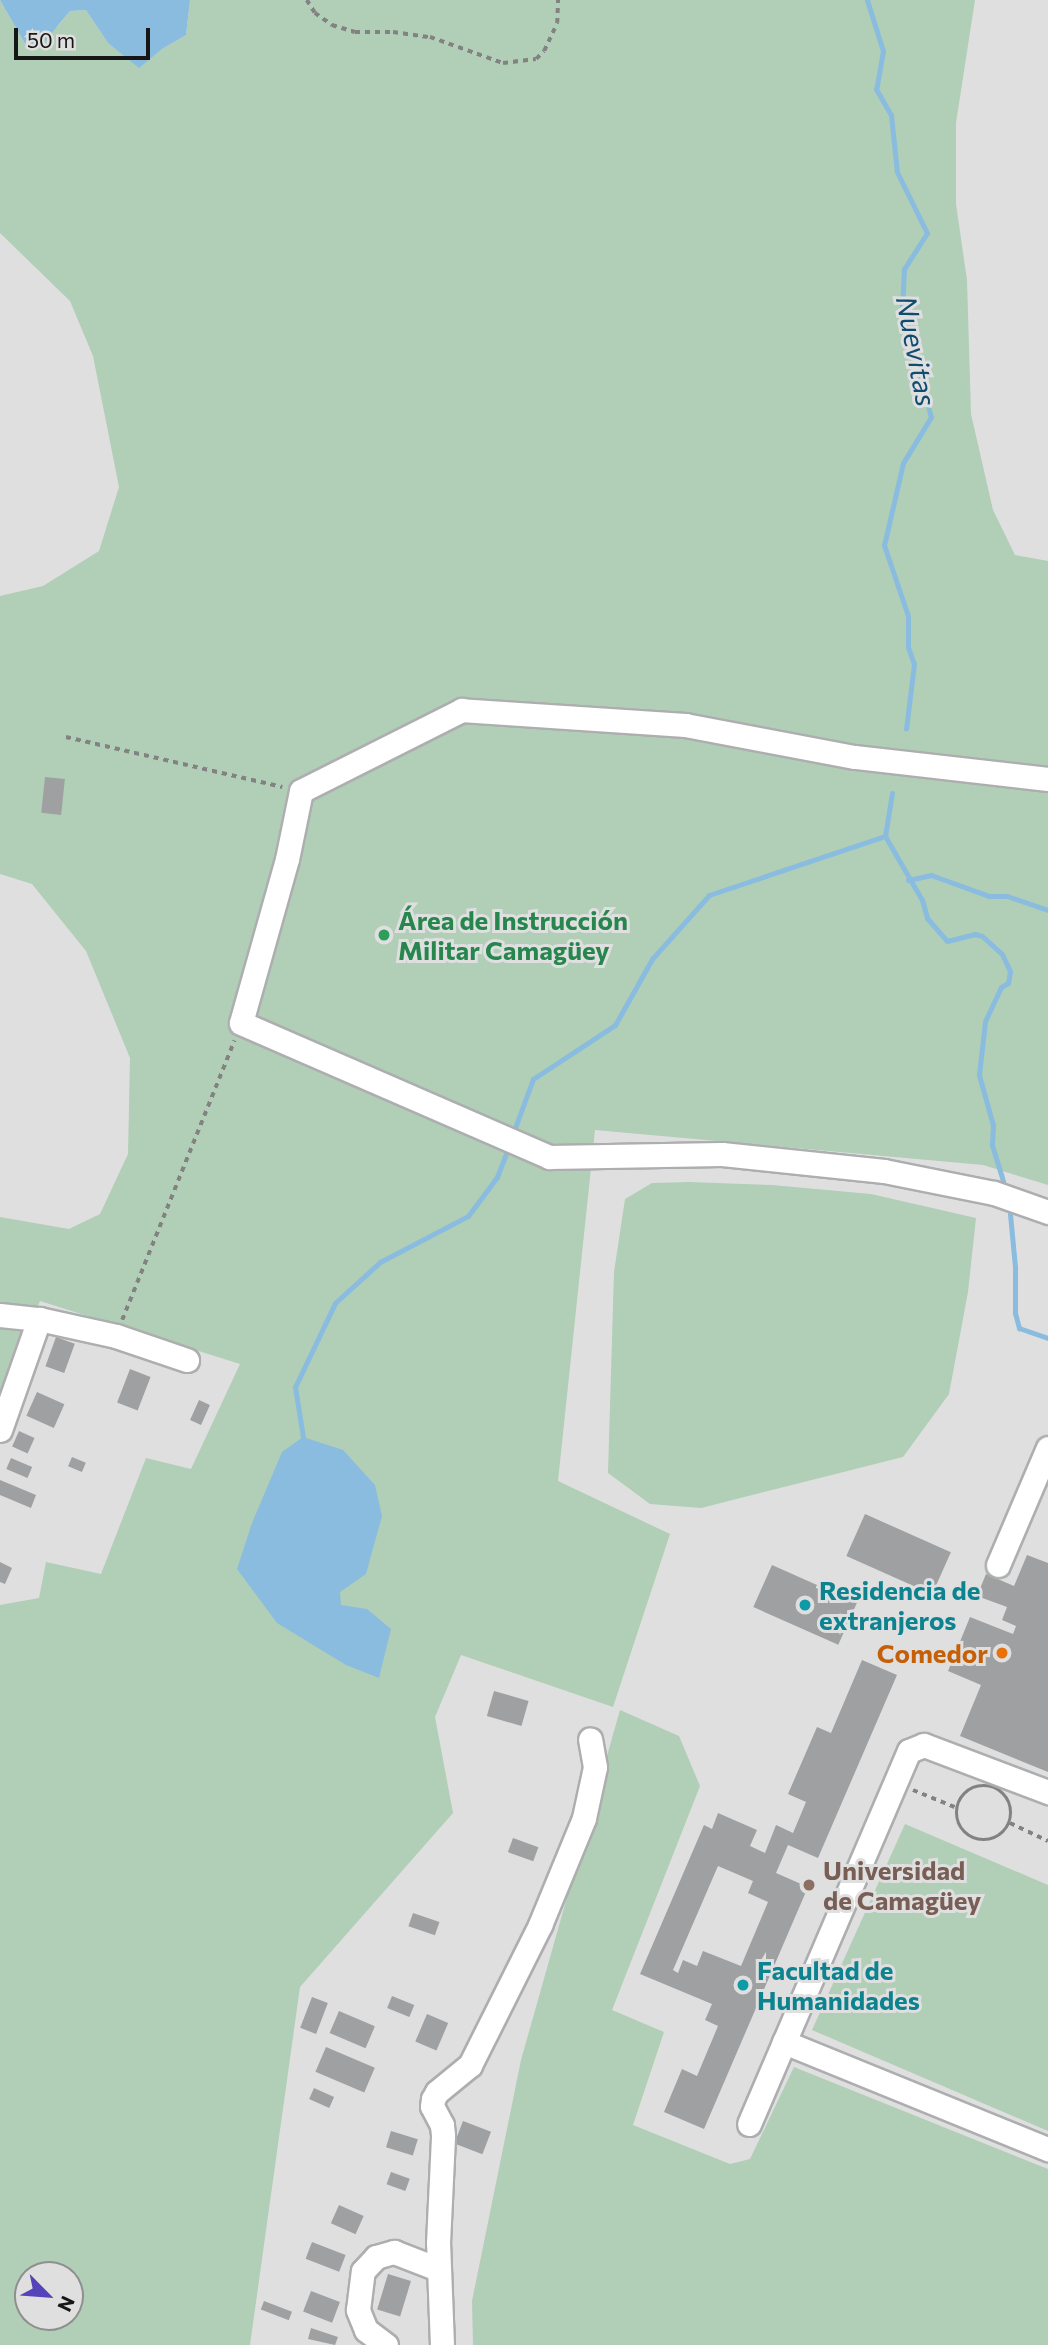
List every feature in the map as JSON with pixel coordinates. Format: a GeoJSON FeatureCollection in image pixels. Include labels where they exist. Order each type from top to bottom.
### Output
{"type":"FeatureCollection","features":[{"type":"Feature","properties":{"kind":"street"},"geometry":{"type":"LineString","coordinates":[[1048,779],[854,757],[685,725],[462,710],[301,791],[287,859],[241,1023],[548,1157],[722,1154],[884,1171],[994,1193],[1048,1212]]}},
{"type":"Feature","properties":{"kind":"street"},"geometry":{"type":"LineString","coordinates":[[0,1315],[39,1319],[116,1336],[187,1360]]}},
{"type":"Feature","properties":{"kind":"street"},"geometry":{"type":"LineString","coordinates":[[0,1430],[39,1319]]}},
{"type":"Feature","properties":{"kind":"street"},"geometry":{"type":"LineString","coordinates":[[998,1565],[1048,1448]]}},
{"type":"Feature","properties":{"kind":"street"},"geometry":{"type":"LineString","coordinates":[[442,2345],[438,2269],[442,2125],[432,2106],[433,2099],[437,2092],[470,2066],[540,1925],[584,1818],[595,1768],[590,1739]]}},
{"type":"Feature","properties":{"kind":"street"},"geometry":{"type":"LineString","coordinates":[[749,2124],[909,1751],[924,1745],[1048,1792]]}},
{"type":"Feature","properties":{"kind":"street"},"geometry":{"type":"LineString","coordinates":[[784,2042],[1048,2149]]}},
{"type":"Feature","properties":{"kind":"street"},"geometry":{"type":"LineString","coordinates":[[386,2345],[366,2330],[358,2311],[363,2271],[376,2257],[394,2252],[438,2269]]}},
{"type":"Feature","properties":{"kind":"path"},"geometry":{"type":"LineString","coordinates":[[307,0],[315,13],[332,25],[355,32],[393,32],[430,37],[503,62],[536,60],[544,51],[557,23],[558,0]]}},
{"type":"Feature","properties":{"kind":"path"},"geometry":{"type":"LineString","coordinates":[[66,737],[301,791]]}},
{"type":"Feature","properties":{"kind":"path"},"geometry":{"type":"LineString","coordinates":[[116,1336],[241,1023]]}},
{"type":"Feature","properties":{"kind":"path"},"geometry":{"type":"LineString","coordinates":[[895,1783],[957,1808]]}},
{"type":"Feature","properties":{"kind":"path"},"geometry":{"type":"LineString","coordinates":[[995,1788],[1002,1792],[1011,1806],[1010,1823],[999,1837],[981,1841],[973,1838],[960,1826],[957,1808],[960,1800],[971,1789],[995,1788]]}},
{"type":"Feature","properties":{"kind":"path"},"geometry":{"type":"LineString","coordinates":[[1010,1823],[1048,1841]]}},
{"type":"Feature","properties":{"kind":"green space"},"geometry":{"type":"Polygon","coordinates":[[[0,0],[27,47],[58,26],[70,11],[86,10],[108,43],[139,67],[186,35],[190,0],[975,0],[956,123],[956,204],[967,280],[971,414],[993,510],[1015,555],[1048,561],[1048,1185],[983,1165],[595,1130],[558,1481],[670,1534],[613,1707],[461,1655],[435,1717],[453,1813],[300,1987],[250,2345],[0,2345],[0,1605],[39,1598],[46,1562],[101,1574],[146,1458],[191,1469],[240,1364],[40,1301],[0,1402],[0,1217],[69,1229],[100,1214],[128,1154],[130,1058],[86,951],[32,884],[0,874],[0,596],[43,586],[99,551],[119,487],[93,356],[70,301],[0,233],[0,0]]]}},
{"type":"Feature","properties":{"kind":"green space"},"geometry":{"type":"Polygon","coordinates":[[[652,1183],[772,1185],[871,1194],[976,1218],[968,1292],[949,1394],[903,1457],[701,1508],[650,1504],[608,1473],[614,1272],[625,1199],[652,1183]]]}},
{"type":"Feature","properties":{"kind":"green space"},"geometry":{"type":"Polygon","coordinates":[[[620,1710],[679,1736],[700,1786],[612,2010],[664,2032],[633,2125],[730,2164],[750,2159],[794,2067],[1048,2169],[1048,2345],[473,2345],[472,2301],[521,2060],[620,1710]]]}},
{"type":"Feature","properties":{"kind":"green space"},"geometry":{"type":"Polygon","coordinates":[[[905,1824],[1048,1885],[1048,2131],[812,2030],[905,1824]]]}},
{"type":"Feature","properties":{"kind":"water"},"geometry":{"type":"Polygon","coordinates":[[[0,0],[190,0],[186,35],[162,49],[139,68],[108,43],[86,10],[70,11],[45,41],[27,47],[0,0]]]}},
{"type":"Feature","properties":{"kind":"water"},"geometry":{"type":"Polygon","coordinates":[[[303,1437],[343,1450],[375,1485],[382,1516],[366,1574],[340,1592],[341,1605],[367,1609],[391,1629],[379,1678],[346,1665],[277,1623],[237,1569],[252,1523],[282,1452],[303,1437]]]}},
{"type":"Feature","properties":{"kind":"building"},"geometry":{"type":"Polygon","coordinates":[[[45,777],[65,779],[61,815],[41,813],[45,777]]]}},
{"type":"Feature","properties":{"kind":"building"},"geometry":{"type":"Polygon","coordinates":[[[56,1337],[75,1344],[64,1373],[45,1366],[56,1337]]]}},
{"type":"Feature","properties":{"kind":"building"},"geometry":{"type":"Polygon","coordinates":[[[130,1369],[151,1377],[138,1410],[117,1403],[130,1369]]]}},
{"type":"Feature","properties":{"kind":"building"},"geometry":{"type":"Polygon","coordinates":[[[37,1392],[64,1404],[54,1428],[26,1416],[37,1392]]]}},
{"type":"Feature","properties":{"kind":"building"},"geometry":{"type":"Polygon","coordinates":[[[199,1400],[210,1405],[201,1425],[190,1420],[199,1400]]]}},
{"type":"Feature","properties":{"kind":"building"},"geometry":{"type":"Polygon","coordinates":[[[19,1431],[35,1438],[28,1453],[12,1447],[19,1431]]]}},
{"type":"Feature","properties":{"kind":"building"},"geometry":{"type":"Polygon","coordinates":[[[72,1457],[86,1463],[82,1472],[68,1466],[72,1457]]]}},
{"type":"Feature","properties":{"kind":"building"},"geometry":{"type":"Polygon","coordinates":[[[11,1458],[32,1467],[27,1478],[6,1469],[11,1458]]]}},
{"type":"Feature","properties":{"kind":"building"},"geometry":{"type":"Polygon","coordinates":[[[0,1480],[36,1495],[31,1508],[0,1495],[0,1480]]]}},
{"type":"Feature","properties":{"kind":"building"},"geometry":{"type":"Polygon","coordinates":[[[865,1514],[951,1552],[932,1594],[846,1556],[865,1514]]]}},
{"type":"Feature","properties":{"kind":"building","name":"Comedor"},"geometry":{"type":"Polygon","coordinates":[[[1027,1555],[1048,1563],[1048,1772],[960,1736],[981,1685],[948,1671],[970,1617],[1013,1634],[1016,1626],[1002,1620],[1007,1607],[977,1596],[986,1574],[1014,1586],[1027,1555]]]}},
{"type":"Feature","properties":{"kind":"building"},"geometry":{"type":"Polygon","coordinates":[[[0,1562],[12,1568],[5,1584],[0,1582],[0,1562]]]}},
{"type":"Feature","properties":{"kind":"building","name":"Residencia de extranjeros"},"geometry":{"type":"Polygon","coordinates":[[[772,1565],[857,1603],[838,1645],[753,1607],[772,1565]]]}},
{"type":"Feature","properties":{"kind":"building"},"geometry":{"type":"Polygon","coordinates":[[[862,1660],[897,1675],[818,1858],[788,1845],[776,1873],[808,1887],[704,2129],[664,2112],[682,2069],[697,2076],[718,2026],[705,2020],[712,2004],[640,1974],[704,1825],[712,1829],[718,1813],[757,1830],[750,1846],[765,1853],[776,1825],[793,1833],[806,1802],[788,1794],[817,1727],[831,1733],[862,1660]],[[718,1866],[673,1970],[678,1973],[683,1960],[697,1966],[703,1951],[741,1966],[768,1902],[748,1893],[753,1881],[718,1866]]]}},
{"type":"Feature","properties":{"kind":"building"},"geometry":{"type":"Polygon","coordinates":[[[494,1691],[529,1701],[521,1726],[487,1716],[494,1691]]]}},
{"type":"Feature","properties":{"kind":"building"},"geometry":{"type":"Polygon","coordinates":[[[513,1838],[538,1847],[533,1861],[508,1852],[513,1838]]]}},
{"type":"Feature","properties":{"kind":"building"},"geometry":{"type":"Polygon","coordinates":[[[413,1913],[439,1922],[435,1935],[408,1926],[413,1913]]]}},
{"type":"Feature","properties":{"kind":"building"},"geometry":{"type":"Polygon","coordinates":[[[392,1996],[414,2005],[409,2017],[387,2008],[392,1996]]]}},
{"type":"Feature","properties":{"kind":"building"},"geometry":{"type":"Polygon","coordinates":[[[312,1997],[328,2003],[316,2034],[300,2028],[312,1997]]]}},
{"type":"Feature","properties":{"kind":"building"},"geometry":{"type":"Polygon","coordinates":[[[339,2011],[375,2026],[366,2048],[330,2033],[339,2011]]]}},
{"type":"Feature","properties":{"kind":"building"},"geometry":{"type":"Polygon","coordinates":[[[427,2014],[448,2023],[436,2051],[415,2042],[427,2014]]]}},
{"type":"Feature","properties":{"kind":"building"},"geometry":{"type":"Polygon","coordinates":[[[326,2047],[375,2068],[364,2093],[315,2072],[326,2047]]]}},
{"type":"Feature","properties":{"kind":"building"},"geometry":{"type":"Polygon","coordinates":[[[314,2088],[334,2097],[329,2108],[309,2099],[314,2088]]]}},
{"type":"Feature","properties":{"kind":"building"},"geometry":{"type":"Polygon","coordinates":[[[463,2121],[491,2132],[482,2154],[454,2143],[463,2121]]]}},
{"type":"Feature","properties":{"kind":"building"},"geometry":{"type":"Polygon","coordinates":[[[391,2131],[418,2139],[413,2155],[386,2147],[391,2131]]]}},
{"type":"Feature","properties":{"kind":"building"},"geometry":{"type":"Polygon","coordinates":[[[391,2172],[410,2179],[405,2191],[387,2184],[391,2172]]]}},
{"type":"Feature","properties":{"kind":"building"},"geometry":{"type":"Polygon","coordinates":[[[339,2205],[364,2216],[356,2234],[331,2223],[339,2205]]]}},
{"type":"Feature","properties":{"kind":"building"},"geometry":{"type":"Polygon","coordinates":[[[312,2242],[346,2255],[339,2272],[306,2259],[312,2242]]]}},
{"type":"Feature","properties":{"kind":"building"},"geometry":{"type":"Polygon","coordinates":[[[388,2274],[411,2281],[400,2316],[377,2309],[388,2274]]]}},
{"type":"Feature","properties":{"kind":"building"},"geometry":{"type":"Polygon","coordinates":[[[311,2291],[340,2302],[332,2323],[303,2312],[311,2291]]]}},
{"type":"Feature","properties":{"kind":"building"},"geometry":{"type":"Polygon","coordinates":[[[264,2301],[292,2312],[289,2320],[261,2309],[264,2301]]]}},
{"type":"Feature","properties":{"kind":"building"},"geometry":{"type":"Polygon","coordinates":[[[311,2328],[338,2337],[335,2345],[308,2339],[311,2328]]]}},
{"type":"Feature","properties":{"kind":"waterway","name":"Nuevitas"},"geometry":{"type":"LineString","coordinates":[[867,0],[883,51],[876,89],[891,115],[897,172],[927,233],[904,269],[902,306],[931,417],[903,463],[884,545],[908,616],[908,647],[914,664],[906,729]]}},
{"type":"Feature","properties":{"kind":"waterway"},"geometry":{"type":"LineString","coordinates":[[892,793],[885,836],[922,900],[927,918],[947,941],[975,934],[982,936],[1002,954],[1010,971],[1008,983],[1001,987],[985,1022],[979,1075],[993,1125],[992,1145],[1003,1181]]}},
{"type":"Feature","properties":{"kind":"waterway"},"geometry":{"type":"LineString","coordinates":[[512,1136],[533,1079],[615,1025],[652,959],[709,895],[885,836]]}},
{"type":"Feature","properties":{"kind":"waterway"},"geometry":{"type":"LineString","coordinates":[[908,880],[931,875],[989,896],[1007,896],[1048,910]]}},
{"type":"Feature","properties":{"kind":"waterway"},"geometry":{"type":"LineString","coordinates":[[303,1437],[295,1387],[335,1303],[380,1262],[468,1216],[497,1177],[509,1145]]}},
{"type":"Feature","properties":{"kind":"waterway"},"geometry":{"type":"LineString","coordinates":[[1010,1214],[1015,1267],[1015,1313],[1019,1328],[1048,1338]]}},
{"type":"Feature","properties":{"kind":"place","name":"Área de Instrucción Militar Camagüey"},"geometry":{"type":"Point","coordinates":[384,935]}},
{"type":"Feature","properties":{"kind":"place","name":"Residencia de extranjeros"},"geometry":{"type":"Point","coordinates":[805,1605]}},
{"type":"Feature","properties":{"kind":"place","name":"Comedor"},"geometry":{"type":"Point","coordinates":[1002,1653]}},
{"type":"Feature","properties":{"kind":"place","name":"Universidad de Camagüey"},"geometry":{"type":"Point","coordinates":[809,1885]}},
{"type":"Feature","properties":{"kind":"place","name":"Facultad de Humanidades"},"geometry":{"type":"Point","coordinates":[743,1985]}}]}
